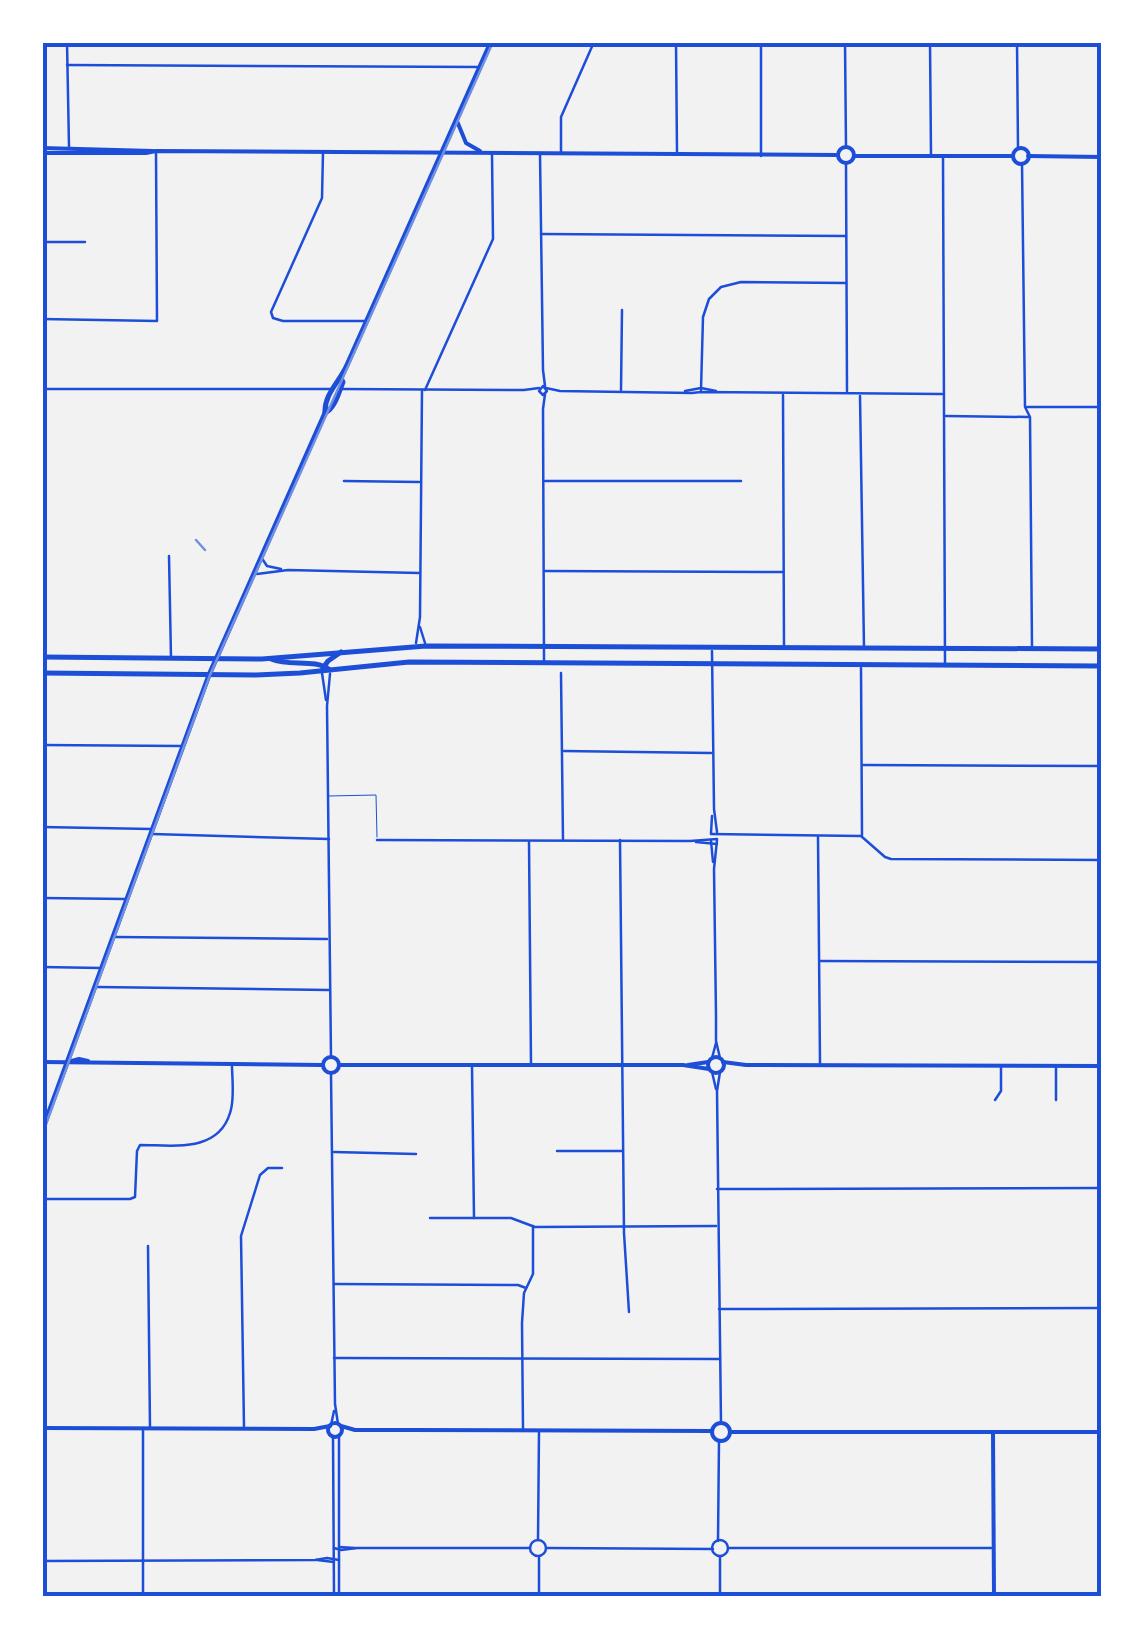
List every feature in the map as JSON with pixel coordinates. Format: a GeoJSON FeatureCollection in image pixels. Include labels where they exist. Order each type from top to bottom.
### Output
{"type":"FeatureCollection","features":[{"type":"Feature","properties":{"kind":"main road"},"geometry":{"type":"LineString","coordinates":[[42,1131],[208,675],[324,408],[337,380],[342,378],[492,42]]}},
{"type":"Feature","properties":{"kind":"main road"},"geometry":{"type":"LineString","coordinates":[[42,657],[269,658],[416,646],[1102,649]]}},
{"type":"Feature","properties":{"kind":"main road"},"geometry":{"type":"LineString","coordinates":[[326,669],[342,652]]}},
{"type":"Feature","properties":{"kind":"main road"},"geometry":{"type":"LineString","coordinates":[[269,658],[282,663],[315,663],[326,669]]}},
{"type":"Feature","properties":{"kind":"main road"},"geometry":{"type":"LineString","coordinates":[[42,673],[208,675],[410,662],[1102,666]]}},
{"type":"Feature","properties":{"kind":"street"},"geometry":{"type":"LineString","coordinates":[[67,42],[69,151]]}},
{"type":"Feature","properties":{"kind":"street"},"geometry":{"type":"LineString","coordinates":[[561,153],[561,117],[594,42]]}},
{"type":"Feature","properties":{"kind":"street"},"geometry":{"type":"LineString","coordinates":[[676,42],[677,154]]}},
{"type":"Feature","properties":{"kind":"street"},"geometry":{"type":"LineString","coordinates":[[761,42],[762,156]]}},
{"type":"Feature","properties":{"kind":"street"},"geometry":{"type":"LineString","coordinates":[[845,42],[846,147]]}},
{"type":"Feature","properties":{"kind":"street"},"geometry":{"type":"LineString","coordinates":[[930,42],[931,156]]}},
{"type":"Feature","properties":{"kind":"street"},"geometry":{"type":"LineString","coordinates":[[1013,156],[1018,148],[1017,42]]}},
{"type":"Feature","properties":{"kind":"street"},"geometry":{"type":"LineString","coordinates":[[1101,42],[1102,55]]}},
{"type":"Feature","properties":{"kind":"street"},"geometry":{"type":"LineString","coordinates":[[67,65],[480,67]]}},
{"type":"Feature","properties":{"kind":"street"},"geometry":{"type":"LineString","coordinates":[[457,121],[466,143],[489,153]]}},
{"type":"Feature","properties":{"kind":"street"},"geometry":{"type":"LineString","coordinates":[[838,155],[846,147]]}},
{"type":"Feature","properties":{"kind":"street"},"geometry":{"type":"LineString","coordinates":[[846,147],[854,156]]}},
{"type":"Feature","properties":{"kind":"street"},"geometry":{"type":"LineString","coordinates":[[1018,148],[1026,150],[1028,156]]}},
{"type":"Feature","properties":{"kind":"street"},"geometry":{"type":"LineString","coordinates":[[42,151],[838,155]]}},
{"type":"Feature","properties":{"kind":"street"},"geometry":{"type":"LineString","coordinates":[[42,319],[157,321],[156,152]]}},
{"type":"Feature","properties":{"kind":"street"},"geometry":{"type":"LineString","coordinates":[[323,152],[322,198],[271,312],[273,318],[283,321],[367,320]]}},
{"type":"Feature","properties":{"kind":"street"},"geometry":{"type":"LineString","coordinates":[[416,646],[420,626],[424,390],[493,239],[489,153]]}},
{"type":"Feature","properties":{"kind":"street"},"geometry":{"type":"LineString","coordinates":[[540,153],[544,663]]}},
{"type":"Feature","properties":{"kind":"street"},"geometry":{"type":"LineString","coordinates":[[838,155],[846,163]]}},
{"type":"Feature","properties":{"kind":"street"},"geometry":{"type":"LineString","coordinates":[[854,156],[1013,156]]}},
{"type":"Feature","properties":{"kind":"street"},"geometry":{"type":"LineString","coordinates":[[846,163],[854,156]]}},
{"type":"Feature","properties":{"kind":"street"},"geometry":{"type":"LineString","coordinates":[[943,156],[946,666]]}},
{"type":"Feature","properties":{"kind":"street"},"geometry":{"type":"LineString","coordinates":[[1013,156],[1022,163]]}},
{"type":"Feature","properties":{"kind":"street"},"geometry":{"type":"LineString","coordinates":[[1028,156],[1102,157]]}},
{"type":"Feature","properties":{"kind":"street"},"geometry":{"type":"LineString","coordinates":[[1028,156],[1022,163],[1032,648]]}},
{"type":"Feature","properties":{"kind":"street"},"geometry":{"type":"LineString","coordinates":[[846,163],[846,392]]}},
{"type":"Feature","properties":{"kind":"street"},"geometry":{"type":"LineString","coordinates":[[542,234],[846,236]]}},
{"type":"Feature","properties":{"kind":"street"},"geometry":{"type":"LineString","coordinates":[[42,242],[84,242]]}},
{"type":"Feature","properties":{"kind":"street"},"geometry":{"type":"LineString","coordinates":[[701,390],[703,317],[709,299],[721,287],[741,282],[846,283]]}},
{"type":"Feature","properties":{"kind":"street"},"geometry":{"type":"LineString","coordinates":[[621,391],[622,310]]}},
{"type":"Feature","properties":{"kind":"street"},"geometry":{"type":"LineString","coordinates":[[42,389],[944,394]]}},
{"type":"Feature","properties":{"kind":"street"},"geometry":{"type":"LineString","coordinates":[[783,392],[784,648]]}},
{"type":"Feature","properties":{"kind":"street"},"geometry":{"type":"LineString","coordinates":[[860,393],[864,649]]}},
{"type":"Feature","properties":{"kind":"street"},"geometry":{"type":"LineString","coordinates":[[1025,407],[1102,407]]}},
{"type":"Feature","properties":{"kind":"street"},"geometry":{"type":"LineString","coordinates":[[944,416],[1030,417]]}},
{"type":"Feature","properties":{"kind":"street"},"geometry":{"type":"LineString","coordinates":[[344,481],[421,482]]}},
{"type":"Feature","properties":{"kind":"street"},"geometry":{"type":"LineString","coordinates":[[544,481],[741,481]]}},
{"type":"Feature","properties":{"kind":"street"},"geometry":{"type":"LineString","coordinates":[[169,556],[171,659]]}},
{"type":"Feature","properties":{"kind":"street"},"geometry":{"type":"LineString","coordinates":[[262,556],[266,565],[288,570]]}},
{"type":"Feature","properties":{"kind":"street"},"geometry":{"type":"LineString","coordinates":[[254,574],[288,570],[420,573]]}},
{"type":"Feature","properties":{"kind":"street"},"geometry":{"type":"LineString","coordinates":[[544,570],[784,572]]}},
{"type":"Feature","properties":{"kind":"street"},"geometry":{"type":"LineString","coordinates":[[420,626],[426,646]]}},
{"type":"Feature","properties":{"kind":"street"},"geometry":{"type":"LineString","coordinates":[[712,648],[717,839],[714,869]]}},
{"type":"Feature","properties":{"kind":"street"},"geometry":{"type":"LineString","coordinates":[[861,665],[861,836]]}},
{"type":"Feature","properties":{"kind":"street"},"geometry":{"type":"LineString","coordinates":[[326,669],[327,706]]}},
{"type":"Feature","properties":{"kind":"street"},"geometry":{"type":"LineString","coordinates":[[326,669],[330,1057]]}},
{"type":"Feature","properties":{"kind":"street"},"geometry":{"type":"LineString","coordinates":[[561,673],[563,840]]}},
{"type":"Feature","properties":{"kind":"street"},"geometry":{"type":"LineString","coordinates":[[42,744],[183,746]]}},
{"type":"Feature","properties":{"kind":"street"},"geometry":{"type":"LineString","coordinates":[[562,751],[713,752]]}},
{"type":"Feature","properties":{"kind":"street"},"geometry":{"type":"LineString","coordinates":[[863,765],[1102,766]]}},
{"type":"Feature","properties":{"kind":"street"},"geometry":{"type":"LineString","coordinates":[[714,809],[711,839],[716,1041],[721,1065],[717,1090],[721,1424]]}},
{"type":"Feature","properties":{"kind":"street"},"geometry":{"type":"LineString","coordinates":[[42,827],[329,838]]}},
{"type":"Feature","properties":{"kind":"street"},"geometry":{"type":"LineString","coordinates":[[818,835],[820,1066]]}},
{"type":"Feature","properties":{"kind":"street"},"geometry":{"type":"LineString","coordinates":[[377,840],[690,841],[861,836],[892,859],[1102,860]]}},
{"type":"Feature","properties":{"kind":"street"},"geometry":{"type":"LineString","coordinates":[[711,839],[717,839]]}},
{"type":"Feature","properties":{"kind":"street"},"geometry":{"type":"LineString","coordinates":[[528,840],[531,1065]]}},
{"type":"Feature","properties":{"kind":"street"},"geometry":{"type":"LineString","coordinates":[[620,840],[624,1226],[629,1312]]}},
{"type":"Feature","properties":{"kind":"street"},"geometry":{"type":"LineString","coordinates":[[42,898],[127,899]]}},
{"type":"Feature","properties":{"kind":"street"},"geometry":{"type":"LineString","coordinates":[[114,937],[330,939]]}},
{"type":"Feature","properties":{"kind":"street"},"geometry":{"type":"LineString","coordinates":[[820,961],[1102,962]]}},
{"type":"Feature","properties":{"kind":"street"},"geometry":{"type":"LineString","coordinates":[[42,967],[102,968]]}},
{"type":"Feature","properties":{"kind":"street"},"geometry":{"type":"LineString","coordinates":[[95,987],[330,990]]}},
{"type":"Feature","properties":{"kind":"street"},"geometry":{"type":"LineString","coordinates":[[716,1041],[710,1071],[717,1090]]}},
{"type":"Feature","properties":{"kind":"street"},"geometry":{"type":"LineString","coordinates":[[322,1065],[330,1057],[337,1060],[337,1071],[331,1074]]}},
{"type":"Feature","properties":{"kind":"street"},"geometry":{"type":"LineString","coordinates":[[339,1065],[683,1065],[710,1060],[721,1065],[1102,1066]]}},
{"type":"Feature","properties":{"kind":"street"},"geometry":{"type":"LineString","coordinates":[[42,1062],[322,1065]]}},
{"type":"Feature","properties":{"kind":"street"},"geometry":{"type":"LineString","coordinates":[[42,1199],[135,1197],[140,1145],[196,1145],[219,1134],[230,1113],[232,1063]]}},
{"type":"Feature","properties":{"kind":"street"},"geometry":{"type":"LineString","coordinates":[[322,1065],[331,1074]]}},
{"type":"Feature","properties":{"kind":"street"},"geometry":{"type":"LineString","coordinates":[[472,1065],[474,1218]]}},
{"type":"Feature","properties":{"kind":"street"},"geometry":{"type":"LineString","coordinates":[[683,1065],[710,1071],[721,1065]]}},
{"type":"Feature","properties":{"kind":"street"},"geometry":{"type":"LineString","coordinates":[[996,1100],[1001,1091],[1001,1066]]}},
{"type":"Feature","properties":{"kind":"street"},"geometry":{"type":"LineString","coordinates":[[1056,1066],[1056,1100]]}},
{"type":"Feature","properties":{"kind":"street"},"geometry":{"type":"LineString","coordinates":[[331,1074],[336,1596]]}},
{"type":"Feature","properties":{"kind":"street"},"geometry":{"type":"LineString","coordinates":[[557,1151],[623,1150]]}},
{"type":"Feature","properties":{"kind":"street"},"geometry":{"type":"LineString","coordinates":[[332,1152],[416,1154]]}},
{"type":"Feature","properties":{"kind":"street"},"geometry":{"type":"LineString","coordinates":[[244,1429],[242,1236],[260,1174],[268,1168],[282,1168]]}},
{"type":"Feature","properties":{"kind":"street"},"geometry":{"type":"LineString","coordinates":[[717,1188],[1102,1188]]}},
{"type":"Feature","properties":{"kind":"street"},"geometry":{"type":"LineString","coordinates":[[430,1218],[516,1218],[533,1226],[718,1226]]}},
{"type":"Feature","properties":{"kind":"street"},"geometry":{"type":"LineString","coordinates":[[523,1430],[524,1293],[533,1274],[533,1226]]}},
{"type":"Feature","properties":{"kind":"street"},"geometry":{"type":"LineString","coordinates":[[143,1596],[148,1246]]}},
{"type":"Feature","properties":{"kind":"street"},"geometry":{"type":"LineString","coordinates":[[334,1284],[526,1288]]}},
{"type":"Feature","properties":{"kind":"street"},"geometry":{"type":"LineString","coordinates":[[719,1309],[1102,1308]]}},
{"type":"Feature","properties":{"kind":"street"},"geometry":{"type":"LineString","coordinates":[[334,1358],[720,1360]]}},
{"type":"Feature","properties":{"kind":"street"},"geometry":{"type":"LineString","coordinates":[[712,1431],[721,1424],[730,1432]]}},
{"type":"Feature","properties":{"kind":"street"},"geometry":{"type":"LineString","coordinates":[[42,1428],[712,1431]]}},
{"type":"Feature","properties":{"kind":"street"},"geometry":{"type":"LineString","coordinates":[[538,1431],[538,1540]]}},
{"type":"Feature","properties":{"kind":"street"},"geometry":{"type":"LineString","coordinates":[[712,1431],[719,1440],[726,1439],[730,1432]]}},
{"type":"Feature","properties":{"kind":"street"},"geometry":{"type":"LineString","coordinates":[[730,1432],[1102,1432]]}},
{"type":"Feature","properties":{"kind":"street"},"geometry":{"type":"LineString","coordinates":[[993,1432],[994,1596]]}},
{"type":"Feature","properties":{"kind":"street"},"geometry":{"type":"LineString","coordinates":[[718,1541],[719,1440]]}},
{"type":"Feature","properties":{"kind":"street"},"geometry":{"type":"LineString","coordinates":[[538,1540],[547,1548],[538,1556],[530,1548],[538,1540]]}},
{"type":"Feature","properties":{"kind":"street"},"geometry":{"type":"LineString","coordinates":[[712,1548],[718,1541],[725,1542],[728,1548]]}},
{"type":"Feature","properties":{"kind":"street"},"geometry":{"type":"LineString","coordinates":[[337,1548],[530,1548]]}},
{"type":"Feature","properties":{"kind":"street"},"geometry":{"type":"LineString","coordinates":[[547,1548],[712,1548]]}},
{"type":"Feature","properties":{"kind":"street"},"geometry":{"type":"LineString","coordinates":[[712,1548],[720,1556]]}},
{"type":"Feature","properties":{"kind":"street"},"geometry":{"type":"LineString","coordinates":[[728,1548],[994,1548]]}},
{"type":"Feature","properties":{"kind":"street"},"geometry":{"type":"LineString","coordinates":[[720,1556],[728,1548]]}},
{"type":"Feature","properties":{"kind":"street"},"geometry":{"type":"LineString","coordinates":[[538,1556],[540,1596]]}},
{"type":"Feature","properties":{"kind":"street"},"geometry":{"type":"LineString","coordinates":[[720,1556],[720,1596]]}},
{"type":"Feature","properties":{"kind":"street"},"geometry":{"type":"LineString","coordinates":[[42,1561],[336,1560]]}},
{"type":"Feature","properties":{"kind":"lane"},"geometry":{"type":"LineString","coordinates":[[328,796],[376,795],[377,840]]}},
{"type":"Feature","properties":{"kind":"tram line"},"geometry":{"type":"LineString","coordinates":[[42,1135],[210,675],[493,42]]}},
{"type":"Feature","properties":{"kind":"tram line"},"geometry":{"type":"LineString","coordinates":[[196,540],[205,550]]}}]}
